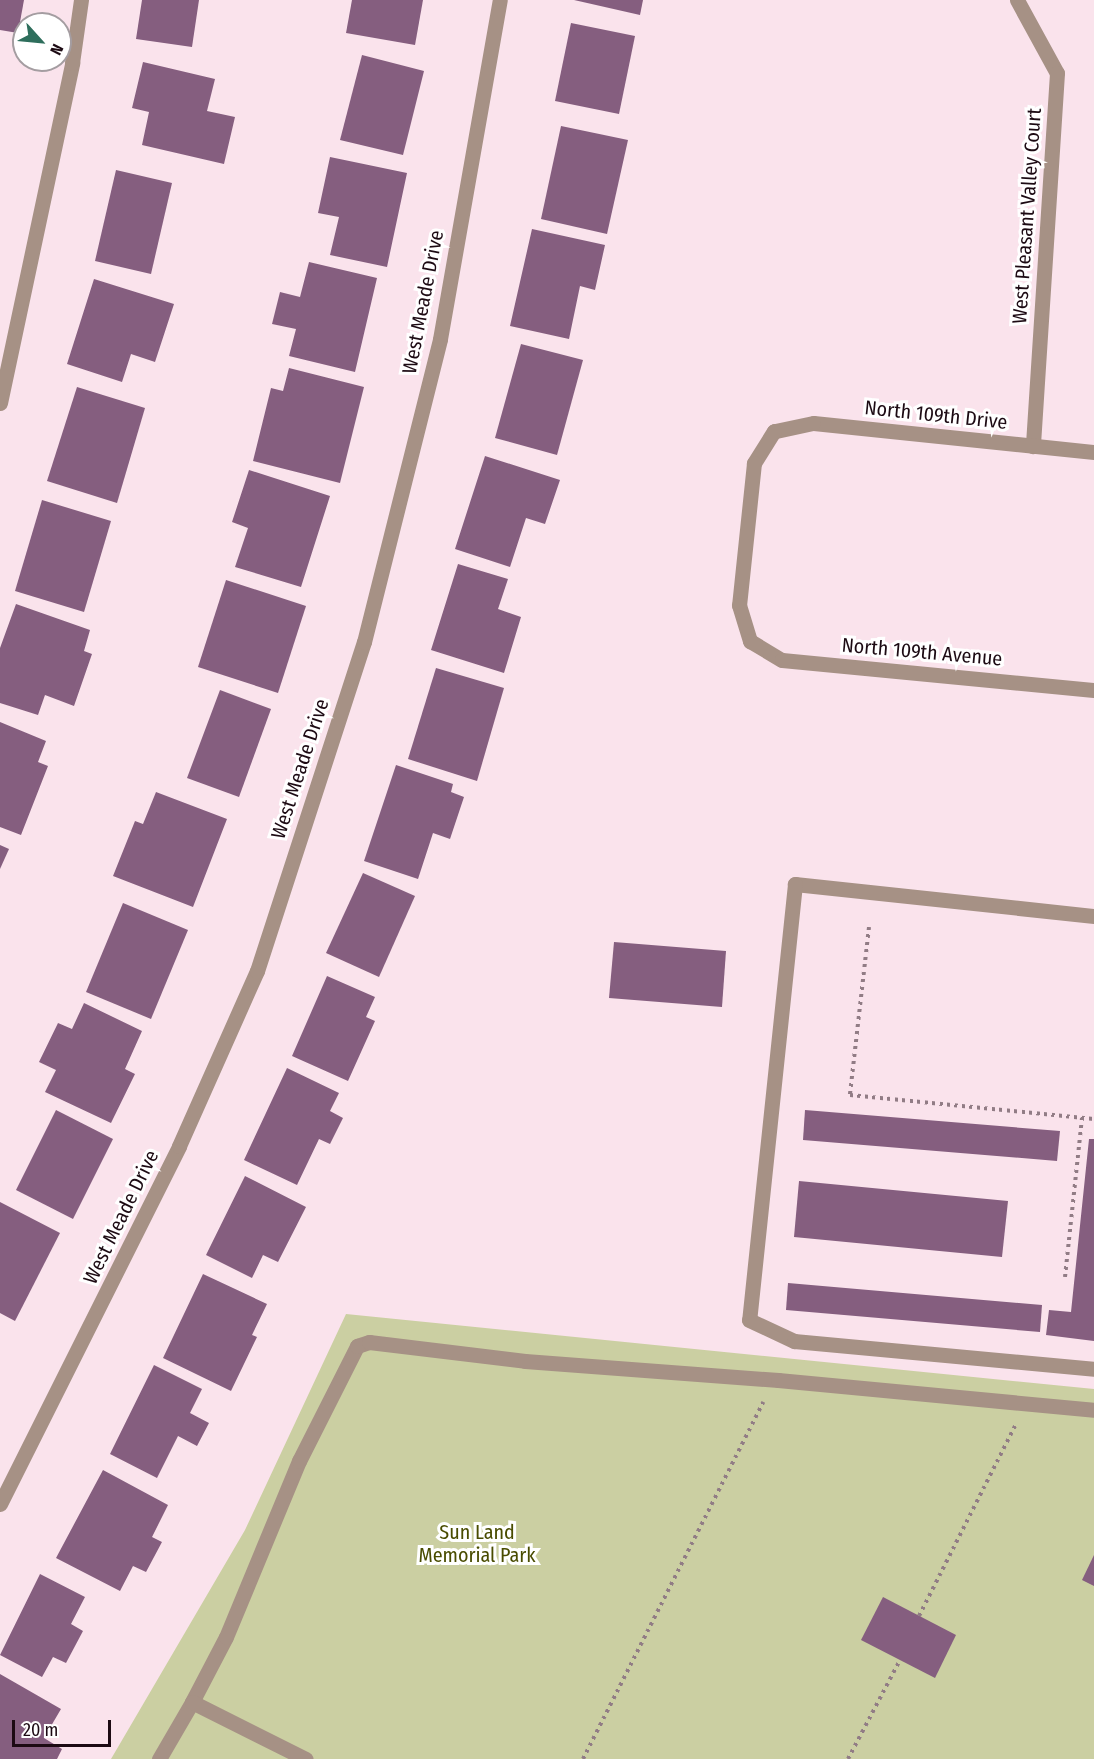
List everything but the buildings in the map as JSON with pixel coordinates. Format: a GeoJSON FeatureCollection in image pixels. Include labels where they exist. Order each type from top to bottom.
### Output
{"type":"FeatureCollection","features":[{"type":"Feature","properties":{"kind":"street"},"geometry":{"type":"LineString","coordinates":[[0,403],[72,63],[81,0]]}},
{"type":"Feature","properties":{"kind":"street","name":"West Meade Drive"},"geometry":{"type":"LineString","coordinates":[[0,1504],[179,1146],[261,959],[364,642],[434,362],[500,0]]}},
{"type":"Feature","properties":{"kind":"street","name":"West Pleasant Valley Court"},"geometry":{"type":"LineString","coordinates":[[1017,0],[1058,73],[1033,446]]}},
{"type":"Feature","properties":{"kind":"street","name":"North 109th Drive"},"geometry":{"type":"LineString","coordinates":[[750,641],[739,605],[754,463],[774,431],[813,423],[1094,452]]}},
{"type":"Feature","properties":{"kind":"street","name":"North 109th Avenue"},"geometry":{"type":"LineString","coordinates":[[750,641],[782,660],[1094,690]]}},
{"type":"Feature","properties":{"kind":"street"},"geometry":{"type":"LineString","coordinates":[[1094,916],[795,884],[749,1320],[794,1341],[1094,1369]]}},
{"type":"Feature","properties":{"kind":"street"},"geometry":{"type":"LineString","coordinates":[[159,1759],[226,1637],[299,1461],[357,1346],[369,1342],[525,1361],[774,1380],[1094,1410]]}},
{"type":"Feature","properties":{"kind":"street"},"geometry":{"type":"LineString","coordinates":[[192,1702],[306,1759]]}},
{"type":"Feature","properties":{"kind":"path"},"geometry":{"type":"LineString","coordinates":[[869,927],[850,1095],[1094,1119]]}},
{"type":"Feature","properties":{"kind":"path"},"geometry":{"type":"LineString","coordinates":[[1065,1276],[1082,1118]]}},
{"type":"Feature","properties":{"kind":"path"},"geometry":{"type":"LineString","coordinates":[[583,1759],[774,1380]]}},
{"type":"Feature","properties":{"kind":"path"},"geometry":{"type":"LineString","coordinates":[[919,1616],[1026,1404]]}},
{"type":"Feature","properties":{"kind":"path"},"geometry":{"type":"LineString","coordinates":[[848,1759],[900,1660]]}},
{"type":"Feature","properties":{"kind":"green space","name":"Sun Land Memorial Park"},"geometry":{"type":"Polygon","coordinates":[[[346,1314],[1094,1389],[1094,1759],[111,1759],[245,1530],[346,1314]]]}}]}
